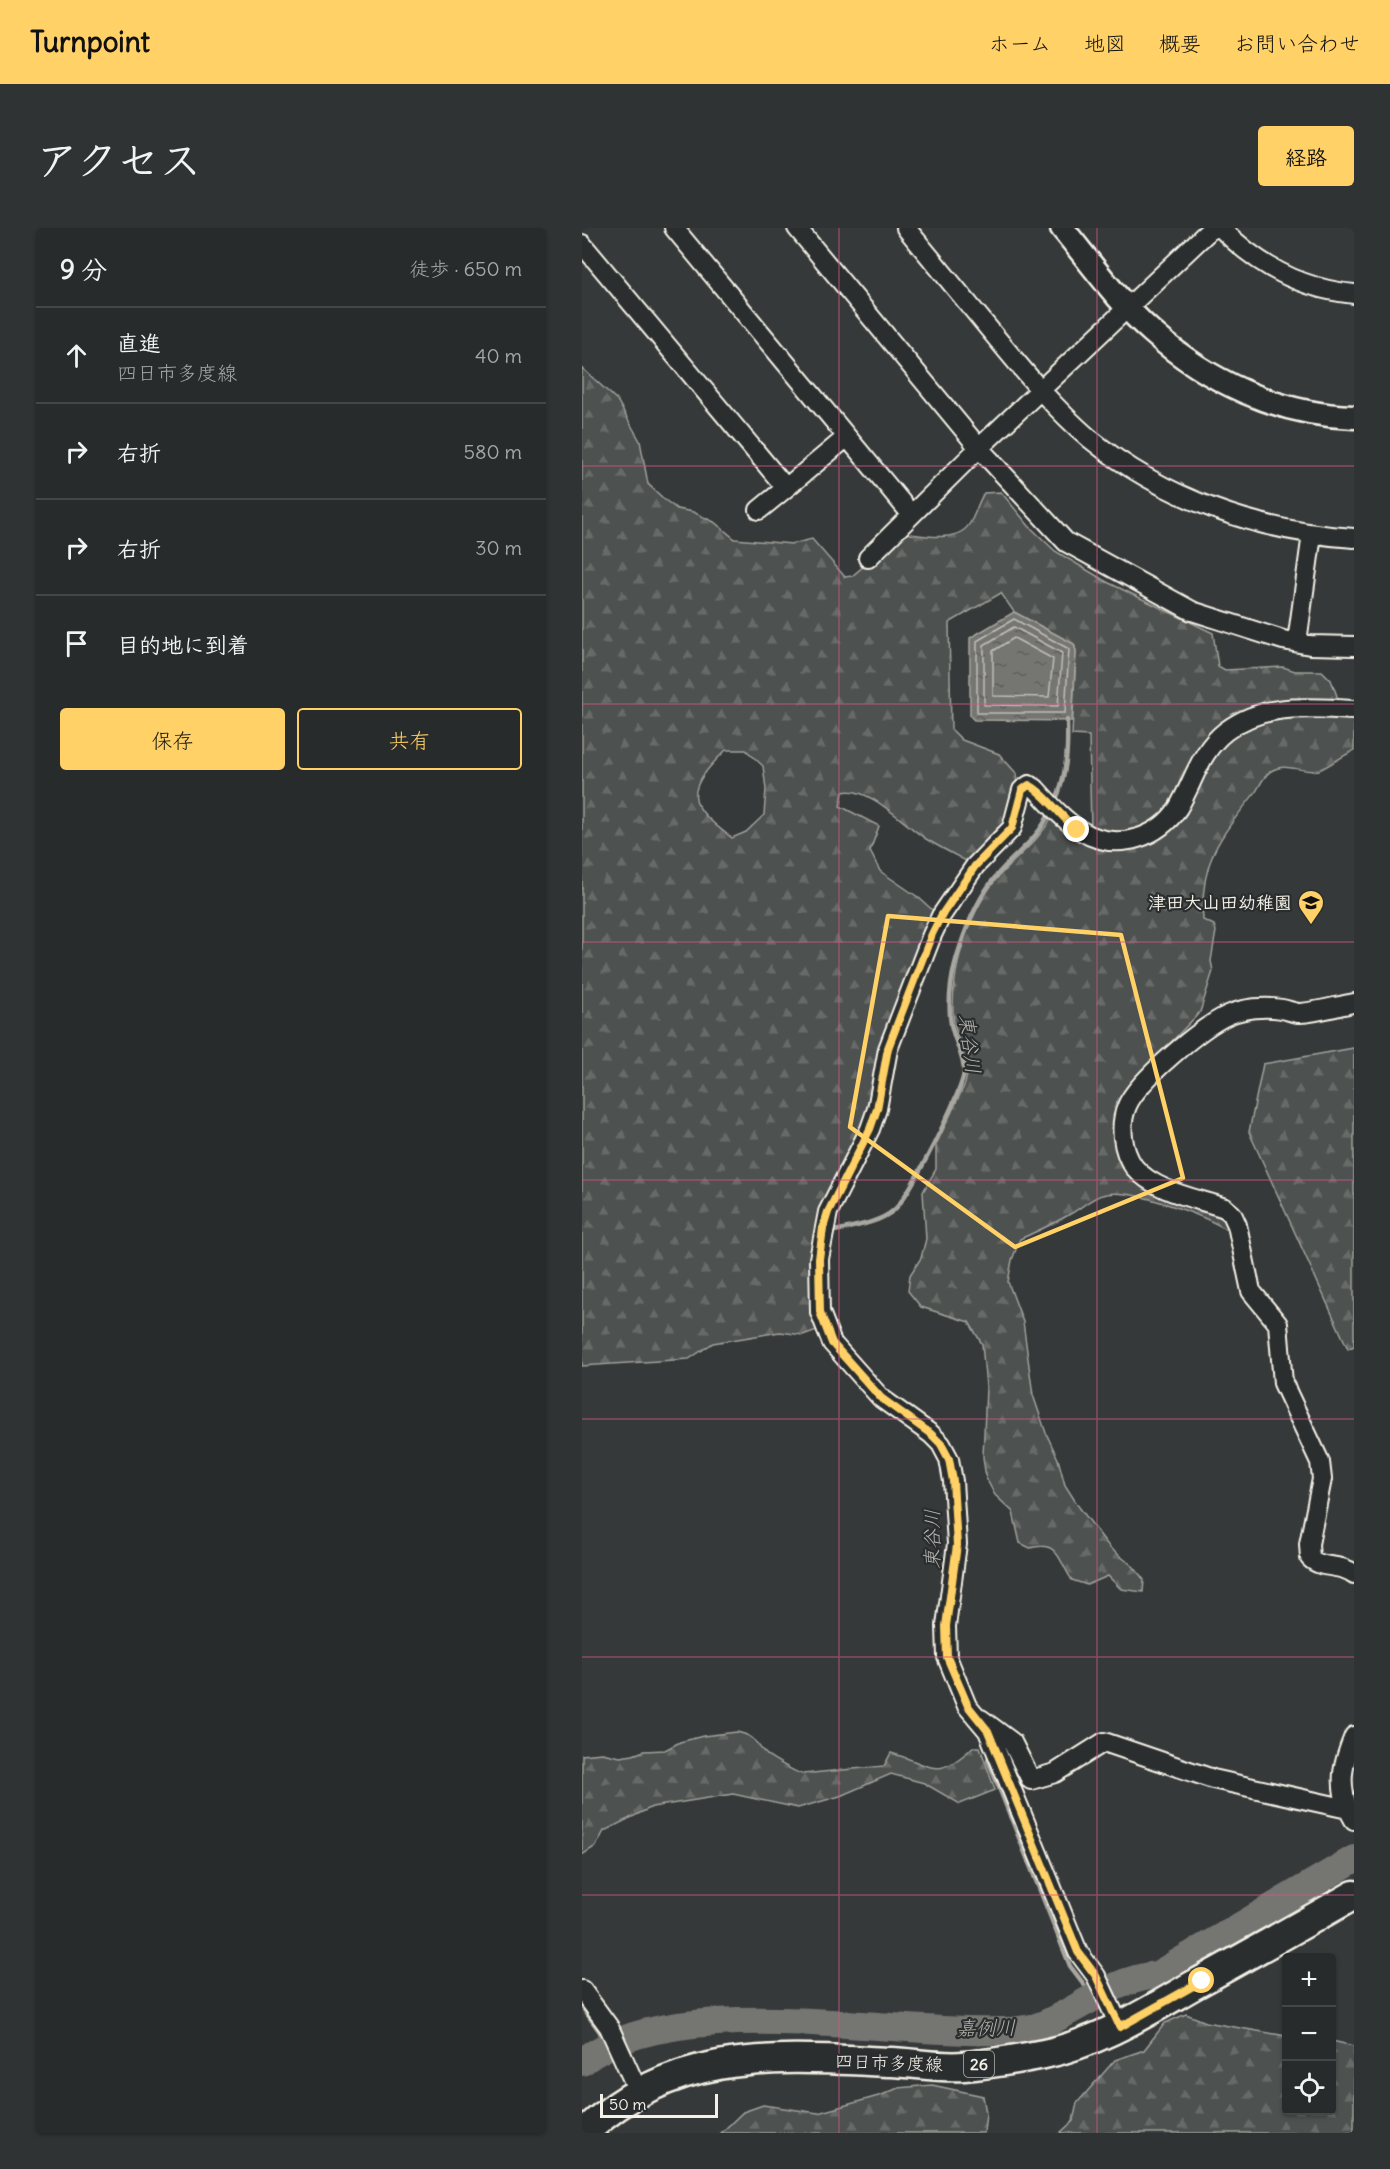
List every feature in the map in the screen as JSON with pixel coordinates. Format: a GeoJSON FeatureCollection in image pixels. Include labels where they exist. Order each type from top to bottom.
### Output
{"type":"FeatureCollection","features":[{"type":"Feature","properties":{"kind":"main road","name":"四日市多度線"},"geometry":{"type":"LineString","coordinates":[[584,2133],[607,2111],[633,2079],[675,2074],[730,2062],[769,2059],[963,2066],[1045,2054],[1077,2045],[1116,2017],[1354,1895]]}},
{"type":"Feature","properties":{"kind":"street"},"geometry":{"type":"LineString","coordinates":[[674,228],[911,514]]}},
{"type":"Feature","properties":{"kind":"street"},"geometry":{"type":"LineString","coordinates":[[797,228],[979,447],[1066,542],[1192,611],[1297,642],[1354,646]]}},
{"type":"Feature","properties":{"kind":"street"},"geometry":{"type":"LineString","coordinates":[[906,228],[1041,391],[1089,437],[1159,484],[1243,519],[1312,534],[1354,538]]}},
{"type":"Feature","properties":{"kind":"street"},"geometry":{"type":"LineString","coordinates":[[1062,228],[1128,309],[1169,346],[1226,383],[1295,409],[1354,417]]}},
{"type":"Feature","properties":{"kind":"street"},"geometry":{"type":"LineString","coordinates":[[868,558],[979,447],[1212,228]]}},
{"type":"Feature","properties":{"kind":"street"},"geometry":{"type":"LineString","coordinates":[[1221,228],[1238,246],[1282,273],[1318,288],[1354,294]]}},
{"type":"Feature","properties":{"kind":"street"},"geometry":{"type":"LineString","coordinates":[[582,244],[786,488]]}},
{"type":"Feature","properties":{"kind":"street"},"geometry":{"type":"LineString","coordinates":[[759,510],[847,437]]}},
{"type":"Feature","properties":{"kind":"street"},"geometry":{"type":"LineString","coordinates":[[1297,642],[1312,534]]}},
{"type":"Feature","properties":{"kind":"street"},"geometry":{"type":"LineString","coordinates":[[1351,1815],[1213,1779],[1104,1742],[1055,1773],[1031,1780],[1012,1742],[968,1706],[947,1657],[946,1626],[957,1545],[953,1481],[949,1459],[941,1444],[931,1434],[881,1398],[832,1343],[820,1312],[819,1259],[823,1228],[828,1212],[870,1129],[877,1109],[888,1048],[941,916],[975,866],[1012,828],[1022,790],[1029,785],[1035,788],[1061,817],[1094,839],[1109,842],[1128,841],[1149,835],[1163,825],[1177,810],[1200,760],[1227,731],[1264,712],[1281,708],[1354,710]]}},
{"type":"Feature","properties":{"kind":"street"},"geometry":{"type":"LineString","coordinates":[[1354,1003],[1299,1013],[1257,1007],[1229,1015],[1194,1036],[1133,1095],[1126,1107],[1123,1123],[1127,1154],[1134,1167],[1146,1178],[1156,1185],[1225,1208],[1232,1214],[1237,1225],[1251,1291],[1278,1324],[1283,1383],[1320,1462],[1322,1479],[1309,1544],[1310,1558],[1322,1565],[1343,1568],[1354,1574]]}},
{"type":"Feature","properties":{"kind":"street"},"geometry":{"type":"LineString","coordinates":[[980,1718],[988,1731],[1078,1952],[1096,1976],[1116,2017]]}},
{"type":"Feature","properties":{"kind":"street"},"geometry":{"type":"LineString","coordinates":[[1351,1815],[1341,1790],[1344,1762],[1354,1736]]}},
{"type":"Feature","properties":{"kind":"street"},"geometry":{"type":"LineString","coordinates":[[582,1989],[609,2027],[633,2079]]}},
{"type":"Feature","properties":{"kind":"highlighted area"},"geometry":{"type":"Polygon","coordinates":[[[888,916],[1121,935],[1183,1178],[1015,1247],[850,1127],[888,916]]]}},
{"type":"Feature","properties":{"kind":"green space"},"geometry":{"type":"Polygon","coordinates":[[[582,368],[617,400],[640,441],[648,484],[677,509],[693,512],[714,522],[735,539],[792,544],[812,539],[845,577],[852,576],[903,533],[939,537],[957,534],[970,523],[984,493],[1001,492],[1029,526],[1055,551],[1107,582],[1213,633],[1218,666],[1225,670],[1283,667],[1295,671],[1322,671],[1331,680],[1337,696],[1333,702],[1242,715],[1167,814],[1157,822],[1125,835],[1091,829],[1089,736],[1072,735],[1076,651],[1074,644],[1014,612],[1001,593],[949,623],[951,729],[962,740],[999,754],[1017,774],[1013,813],[972,864],[926,839],[875,800],[853,791],[843,792],[840,806],[879,826],[870,851],[880,871],[918,897],[938,915],[873,1111],[817,1231],[814,1233],[812,1263],[817,1330],[803,1335],[780,1332],[713,1343],[689,1359],[582,1366],[582,368]],[[726,750],[712,764],[697,787],[698,806],[732,838],[746,832],[764,815],[766,789],[763,766],[746,750],[726,750]]]}},
{"type":"Feature","properties":{"kind":"green space"},"geometry":{"type":"Polygon","coordinates":[[[1294,715],[1354,718],[1354,750],[1319,770],[1283,767],[1271,771],[1222,837],[1209,865],[1205,881],[1203,920],[1214,925],[1216,931],[1211,961],[1213,971],[1200,1012],[1134,1081],[1114,1139],[1117,1153],[1124,1167],[1148,1190],[1217,1214],[1226,1221],[1229,1231],[1167,1204],[1148,1198],[1114,1193],[1098,1196],[1058,1221],[1020,1239],[1012,1260],[1008,1282],[1023,1322],[1033,1395],[1058,1459],[1065,1485],[1110,1548],[1134,1567],[1144,1580],[1143,1592],[1121,1589],[1108,1576],[1087,1585],[1072,1580],[1052,1549],[1040,1546],[1030,1548],[1020,1543],[1013,1512],[995,1495],[986,1478],[983,1457],[986,1387],[982,1344],[969,1322],[921,1307],[908,1291],[910,1275],[921,1258],[926,1239],[923,1192],[936,1169],[936,1145],[965,1084],[967,1075],[953,1012],[953,994],[959,958],[971,922],[989,889],[1041,833],[1052,817],[1143,845],[1228,740],[1255,724],[1294,715]]]}},
{"type":"Feature","properties":{"kind":"green space"},"geometry":{"type":"Polygon","coordinates":[[[1354,1048],[1354,1346],[1348,1349],[1249,1132],[1263,1064],[1354,1048]]]}},
{"type":"Feature","properties":{"kind":"green space"},"geometry":{"type":"Polygon","coordinates":[[[737,1732],[749,1736],[767,1755],[802,1774],[884,1766],[891,1753],[926,1766],[942,1767],[960,1758],[973,1747],[980,1747],[995,1790],[960,1804],[924,1783],[891,1774],[840,1796],[798,1808],[733,1794],[652,1807],[604,1831],[596,1846],[582,1855],[582,1755],[602,1753],[620,1757],[644,1751],[665,1750],[680,1742],[703,1736],[737,1732]]]}},
{"type":"Feature","properties":{"kind":"green space"},"geometry":{"type":"Polygon","coordinates":[[[1186,2014],[1206,2022],[1282,2035],[1282,2115],[1336,2115],[1336,2042],[1354,2046],[1354,2133],[1060,2133],[1073,2121],[1077,2103],[1115,2060],[1144,2050],[1165,2023],[1186,2014]]]}},
{"type":"Feature","properties":{"kind":"green space"},"geometry":{"type":"Polygon","coordinates":[[[932,2085],[983,2096],[986,2113],[984,2133],[721,2133],[743,2112],[763,2105],[818,2113],[882,2095],[898,2088],[932,2085]]]}},
{"type":"Feature","properties":{"kind":"water"},"geometry":{"type":"Polygon","coordinates":[[[1014,612],[1074,644],[1076,651],[1072,721],[974,720],[970,716],[970,638],[1014,612]]]}},
{"type":"Feature","properties":{"kind":"waterway","name":"東谷川"},"geometry":{"type":"LineString","coordinates":[[1055,802],[1066,762],[1067,720]]}},
{"type":"Feature","properties":{"kind":"waterway","name":"東谷川"},"geometry":{"type":"LineString","coordinates":[[830,1232],[872,1222],[894,1210],[911,1186],[934,1143],[955,1100],[964,1072],[951,1024],[950,1005],[953,975],[963,938],[985,891],[1004,867],[1033,839],[1050,812]]}},
{"type":"Feature","properties":{"kind":"waterway","name":"東谷川"},"geometry":{"type":"LineString","coordinates":[[990,1754],[988,1760],[1070,1966],[1086,1987],[1089,2002]]}},
{"type":"Feature","properties":{"kind":"waterway","name":"嘉例川"},"geometry":{"type":"LineString","coordinates":[[582,2062],[621,2040],[669,2027],[724,2022],[781,2021],[950,2031],[1008,2031],[1037,2027],[1112,1988],[1126,1982],[1157,1975],[1354,1859]]}},
{"type":"Feature","properties":{"kind":"waterway"},"geometry":{"type":"LineString","coordinates":[[582,2007],[600,2032],[605,2046]]}},
{"type":"Feature","properties":{"kind":"place","name":"津田大山田幼稚園"},"geometry":{"type":"Point","coordinates":[1311,926]}},
{"type":"Feature","properties":{"kind":"route"},"geometry":{"type":"LineString","coordinates":[[1077,830],[1061,817],[1035,788],[1029,785],[1022,790],[1012,828],[975,866],[941,916],[888,1048],[877,1109],[870,1129],[828,1212],[823,1228],[818,1280],[820,1312],[832,1343],[881,1398],[931,1434],[941,1444],[949,1459],[953,1481],[957,1545],[946,1626],[947,1657],[968,1706],[980,1718],[988,1731],[1078,1952],[1085,1965],[1096,1976],[1120,2027],[1202,1981]]}}]}
